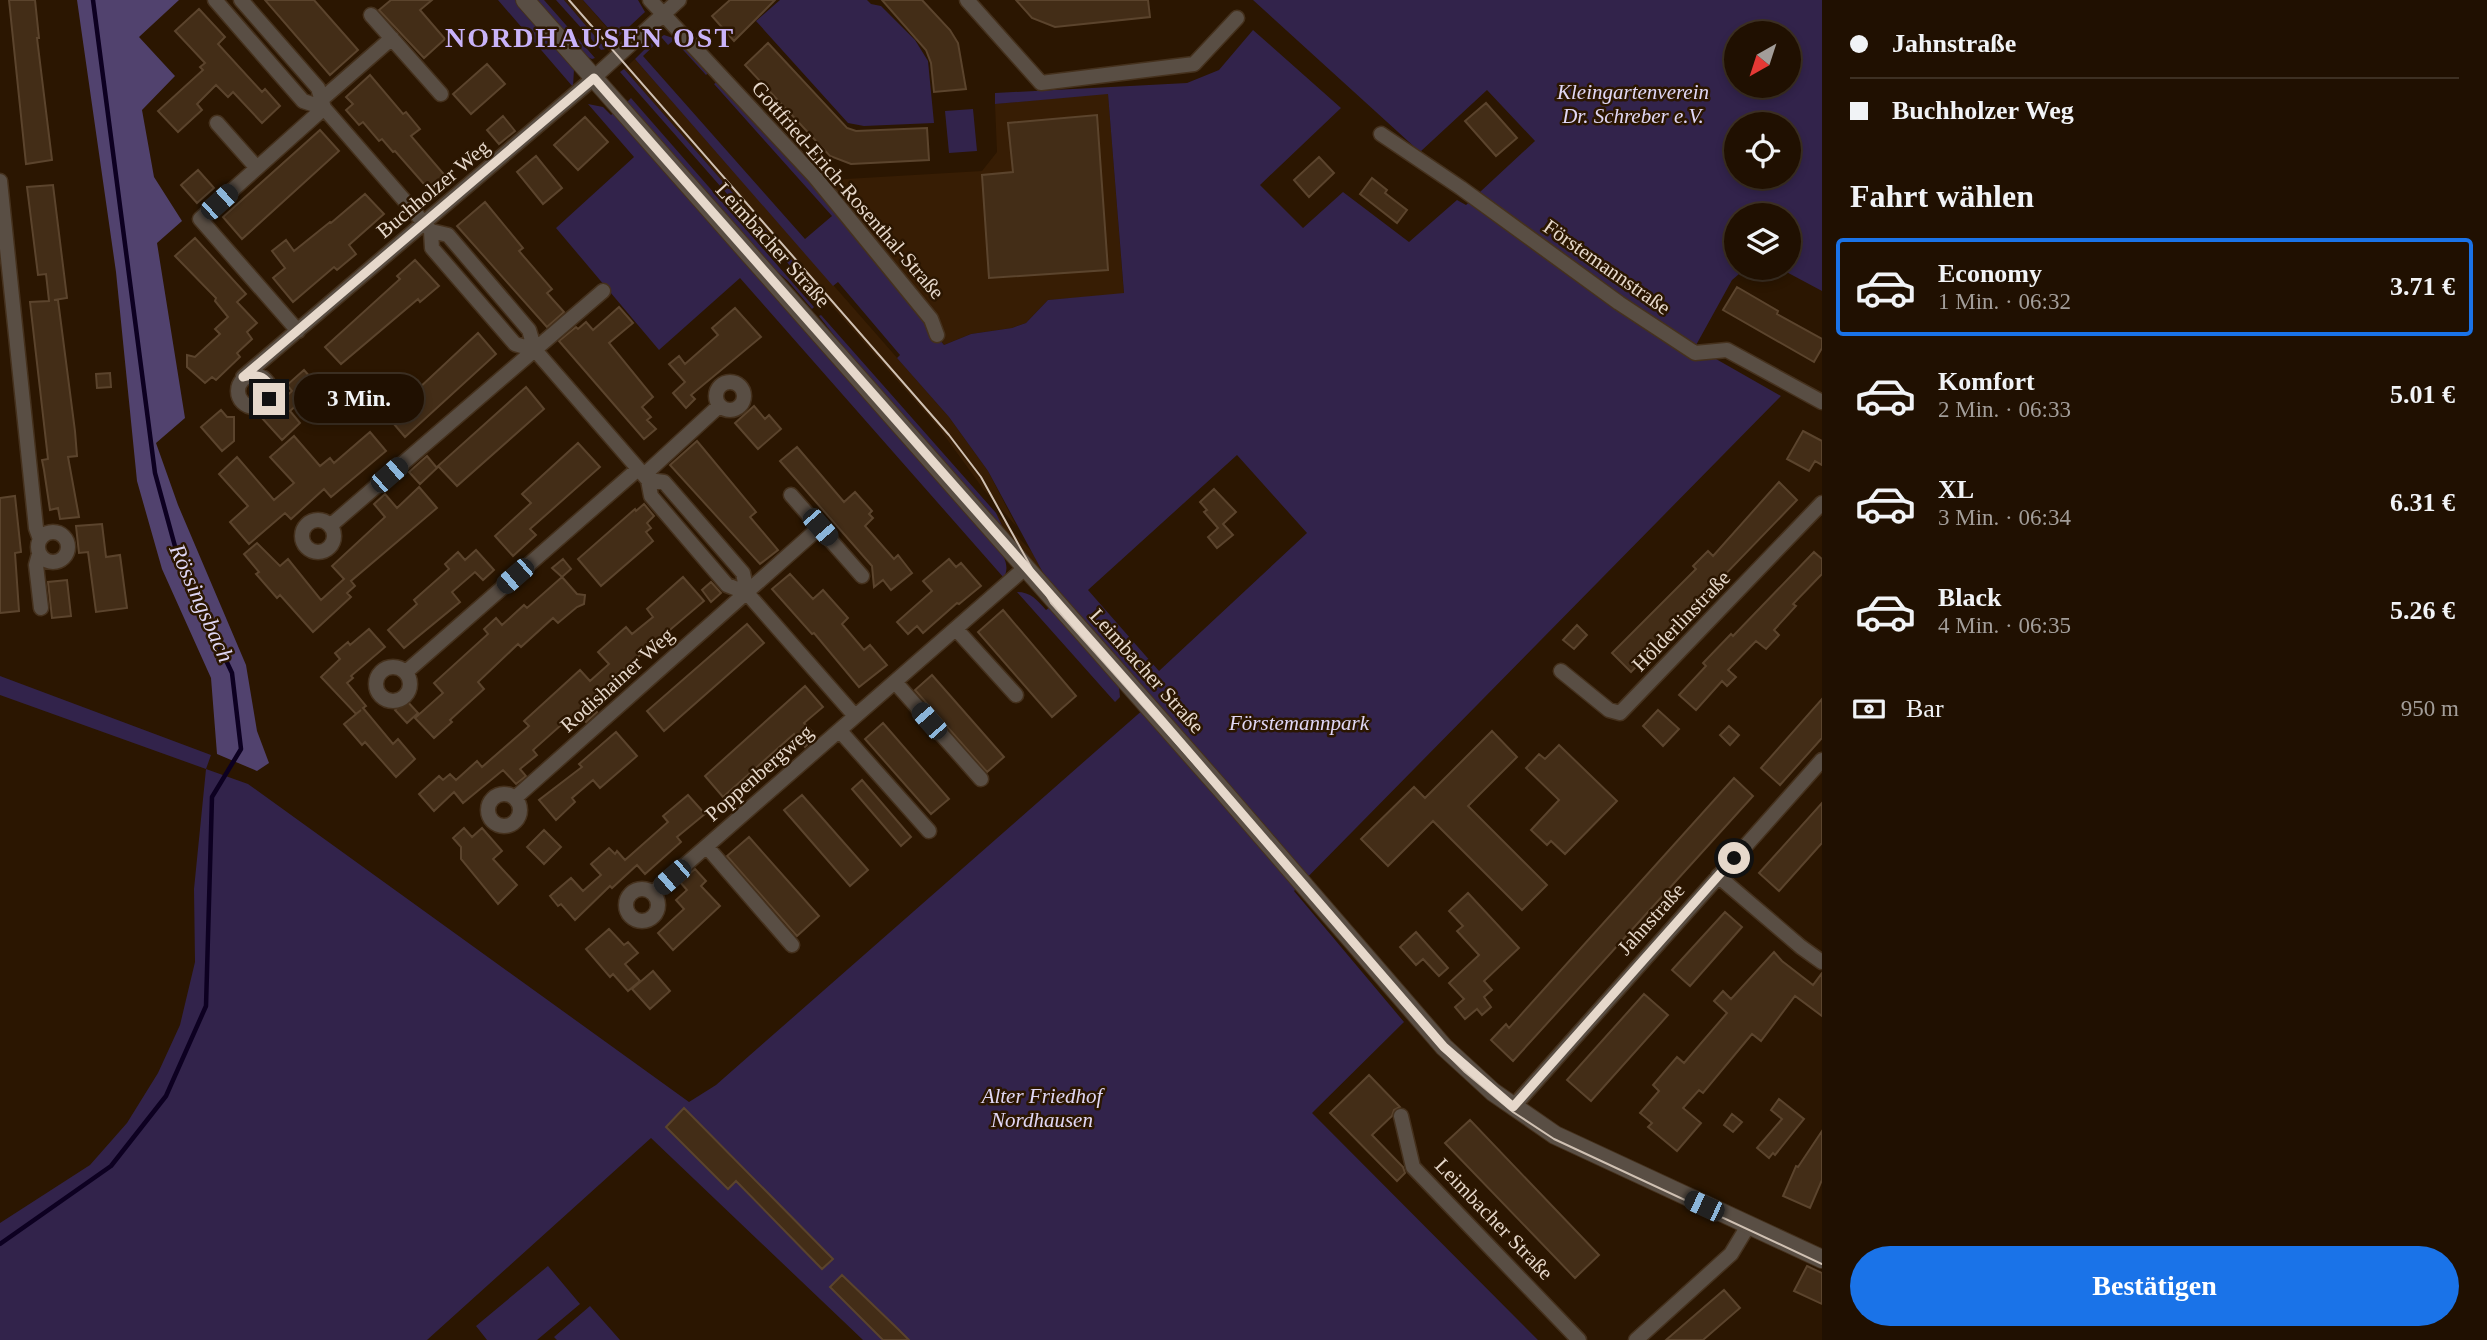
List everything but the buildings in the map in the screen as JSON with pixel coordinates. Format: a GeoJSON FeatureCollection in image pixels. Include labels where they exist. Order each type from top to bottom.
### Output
{"type":"FeatureCollection","features":[{"type":"Feature","properties":{"kind":"street"},"geometry":{"type":"LineString","coordinates":[[215,0],[303,101],[323,104]]}},
{"type":"Feature","properties":{"kind":"street"},"geometry":{"type":"LineString","coordinates":[[241,0],[318,88],[323,104],[428,228],[432,248],[515,344],[535,350]]}},
{"type":"Feature","properties":{"kind":"street","name":"Leimbacher Straße"},"geometry":{"type":"LineString","coordinates":[[525,0],[1196,760],[1444,1047],[1513,1107],[1565,1140],[1822,1259]]}},
{"type":"Feature","properties":{"kind":"street","name":"Gottfried-Erich-Rosenthal-Straße"},"geometry":{"type":"LineString","coordinates":[[650,0],[815,177],[931,319],[937,335]]}},
{"type":"Feature","properties":{"kind":"street","name":"Buchholzer Weg"},"geometry":{"type":"LineString","coordinates":[[243,377],[428,228],[679,0]]}},
{"type":"Feature","properties":{"kind":"street"},"geometry":{"type":"LineString","coordinates":[[967,0],[1041,83],[1194,64],[1237,18]]}},
{"type":"Feature","properties":{"kind":"street"},"geometry":{"type":"LineString","coordinates":[[371,15],[441,94]]}},
{"type":"Feature","properties":{"kind":"street"},"geometry":{"type":"LineString","coordinates":[[298,331],[200,219],[392,38]]}},
{"type":"Feature","properties":{"kind":"street"},"geometry":{"type":"LineString","coordinates":[[217,123],[257,168]]}},
{"type":"Feature","properties":{"kind":"street","name":"Förstemannstraße"},"geometry":{"type":"LineString","coordinates":[[1381,134],[1461,188],[1619,303],[1695,353],[1727,350],[1822,402]]}},
{"type":"Feature","properties":{"kind":"street"},"geometry":{"type":"LineString","coordinates":[[0,181],[6,282],[40,546],[36,565],[41,608]]}},
{"type":"Feature","properties":{"kind":"street"},"geometry":{"type":"LineString","coordinates":[[428,228],[448,235],[529,330],[535,350],[643,475],[651,496],[727,586],[747,593],[855,716]]}},
{"type":"Feature","properties":{"kind":"street"},"geometry":{"type":"LineString","coordinates":[[330,526],[603,291]]}},
{"type":"Feature","properties":{"kind":"street"},"geometry":{"type":"LineString","coordinates":[[406,672],[643,475],[719,406]]}},
{"type":"Feature","properties":{"kind":"street"},"geometry":{"type":"LineString","coordinates":[[792,495],[862,576]]}},
{"type":"Feature","properties":{"kind":"street","name":"Hölderlinstraße"},"geometry":{"type":"LineString","coordinates":[[1562,671],[1609,710],[1620,713],[1822,503]]}},
{"type":"Feature","properties":{"kind":"street","name":"Rodishainer Weg"},"geometry":{"type":"LineString","coordinates":[[515,798],[820,527]]}},
{"type":"Feature","properties":{"kind":"street","name":"Poppenbergweg"},"geometry":{"type":"LineString","coordinates":[[653,893],[1025,568]]}},
{"type":"Feature","properties":{"kind":"street"},"geometry":{"type":"LineString","coordinates":[[956,629],[1016,695]]}},
{"type":"Feature","properties":{"kind":"street"},"geometry":{"type":"LineString","coordinates":[[895,682],[981,779]]}},
{"type":"Feature","properties":{"kind":"street","name":"Poppenbergweg"},"geometry":{"type":"LineString","coordinates":[[839,731],[929,831]]}},
{"type":"Feature","properties":{"kind":"street","name":"Jahnstraße"},"geometry":{"type":"LineString","coordinates":[[1513,1107],[1822,760]]}},
{"type":"Feature","properties":{"kind":"street","name":"Poppenbergweg"},"geometry":{"type":"LineString","coordinates":[[707,847],[792,945]]}},
{"type":"Feature","properties":{"kind":"street"},"geometry":{"type":"LineString","coordinates":[[1718,876],[1822,962]]}},
{"type":"Feature","properties":{"kind":"street","name":"Leimbacher Straße"},"geometry":{"type":"LineString","coordinates":[[1401,1116],[1413,1167],[1578,1340]]}},
{"type":"Feature","properties":{"kind":"street"},"geometry":{"type":"LineString","coordinates":[[1636,1340],[1731,1254],[1748,1226]]}},
{"type":"Feature","properties":{"kind":"shaded area"},"geometry":{"type":"Polygon","coordinates":[[[77,0],[179,0],[139,37],[175,76],[142,110],[154,177],[182,221],[157,243],[185,418],[156,443],[178,505],[246,665],[257,731],[269,763],[257,771],[217,754],[211,678],[162,569],[137,481],[116,272],[77,0]]]}},
{"type":"Feature","properties":{"kind":"shaded area"},"geometry":{"type":"Polygon","coordinates":[[[564,0],[583,0],[622,45],[612,55],[564,0]]]}},
{"type":"Feature","properties":{"kind":"shaded area"},"geometry":{"type":"Polygon","coordinates":[[[635,59],[949,417],[988,471],[1017,527],[984,490],[939,428],[624,69],[635,59]]]}},
{"type":"Feature","properties":{"kind":"shaded area"},"geometry":{"type":"Polygon","coordinates":[[[1108,93],[1124,294],[1048,300],[1026,323],[1012,328],[971,334],[944,345],[816,189],[829,180],[982,171],[997,152],[995,104],[1108,93]]]}},
{"type":"Feature","properties":{"kind":"shaded area"},"geometry":{"type":"Polygon","coordinates":[[[996,513],[1032,552],[1048,582],[1010,542],[996,513]]]}},
{"type":"Feature","properties":{"kind":"green space"},"geometry":{"type":"Polygon","coordinates":[[[498,0],[517,0],[569,60],[574,69],[573,87],[498,0]]]}},
{"type":"Feature","properties":{"kind":"green space"},"geometry":{"type":"Polygon","coordinates":[[[534,0],[544,0],[595,58],[583,55],[534,0]]]}},
{"type":"Feature","properties":{"kind":"green space"},"geometry":{"type":"Polygon","coordinates":[[[556,0],[564,0],[606,49],[601,50],[556,0]]]}},
{"type":"Feature","properties":{"kind":"green space"},"geometry":{"type":"Polygon","coordinates":[[[583,0],[638,0],[645,12],[617,38],[583,0]]]}},
{"type":"Feature","properties":{"kind":"green space"},"geometry":{"type":"Polygon","coordinates":[[[780,0],[867,0],[871,4],[881,6],[915,40],[928,61],[934,123],[864,126],[848,123],[756,21],[780,0]]]}},
{"type":"Feature","properties":{"kind":"green space"},"geometry":{"type":"Polygon","coordinates":[[[1253,0],[1822,0],[1822,291],[1801,280],[1801,203],[1724,203],[1724,280],[1732,280],[1695,347],[1781,396],[1294,891],[1404,1022],[1312,1113],[1538,1340],[863,1340],[651,1138],[427,1340],[0,1340],[0,1223],[90,1165],[127,1123],[158,1073],[180,1025],[195,962],[194,889],[206,769],[248,784],[689,1102],[716,1085],[1153,701],[1048,582],[988,471],[949,417],[897,358],[900,355],[838,282],[833,286],[635,59],[664,35],[679,40],[709,72],[706,75],[674,40],[668,45],[662,38],[643,56],[805,239],[832,216],[714,84],[718,81],[836,212],[944,345],[971,334],[1012,328],[1026,323],[1048,300],[1124,293],[1108,94],[995,104],[995,93],[1187,83],[1219,70],[1253,30],[1341,108],[1260,185],[1303,228],[1343,192],[1409,242],[1457,200],[1466,205],[1535,141],[1487,90],[1420,152],[1253,0]],[[1237,455],[1088,590],[1159,671],[1307,533],[1237,455]]]}},
{"type":"Feature","properties":{"kind":"green space"},"geometry":{"type":"Polygon","coordinates":[[[624,69],[818,290],[814,293],[620,72],[624,69]]]}},
{"type":"Feature","properties":{"kind":"green space"},"geometry":{"type":"Polygon","coordinates":[[[631,98],[814,307],[812,309],[788,281],[759,256],[626,103],[631,98]]]}},
{"type":"Feature","properties":{"kind":"green space"},"geometry":{"type":"Polygon","coordinates":[[[588,104],[603,107],[611,115],[615,112],[997,546],[1006,565],[1004,578],[740,278],[659,350],[556,228],[634,157],[588,104]]]}},
{"type":"Feature","properties":{"kind":"green space"},"geometry":{"type":"Polygon","coordinates":[[[973,109],[977,151],[949,153],[945,111],[973,109]]]}},
{"type":"Feature","properties":{"kind":"green space"},"geometry":{"type":"Polygon","coordinates":[[[821,315],[996,513],[1010,542],[854,361],[819,316],[821,315]]]}},
{"type":"Feature","properties":{"kind":"green space"},"geometry":{"type":"Polygon","coordinates":[[[1017,592],[1030,595],[1046,610],[1050,607],[1119,687],[1120,697],[1115,702],[1017,592]]]}},
{"type":"Feature","properties":{"kind":"green space"},"geometry":{"type":"Polygon","coordinates":[[[0,676],[211,755],[206,769],[0,695],[0,676]]]}},
{"type":"Feature","properties":{"kind":"green space"},"geometry":{"type":"Polygon","coordinates":[[[548,1266],[580,1304],[537,1340],[487,1340],[476,1326],[548,1266]]]}},
{"type":"Feature","properties":{"kind":"green space"},"geometry":{"type":"Polygon","coordinates":[[[590,1306],[620,1340],[557,1340],[554,1337],[590,1306]]]}},
{"type":"Feature","properties":{"kind":"waterway","name":"Rössingsbach"},"geometry":{"type":"LineString","coordinates":[[0,1244],[111,1166],[166,1096],[206,1006],[212,797],[241,749],[232,673],[179,561],[155,473],[93,0]]}},
{"type":"Feature","properties":{"kind":"tram line"},"geometry":{"type":"LineString","coordinates":[[569,0],[949,435],[981,477],[1051,603],[1219,791],[1441,1048],[1513,1112],[1554,1139],[1822,1264]]}},
{"type":"Feature","properties":{"kind":"district","name":"NORDHAUSEN OST"},"geometry":{"type":"Point","coordinates":[590,37]}},
{"type":"Feature","properties":{"kind":"route"},"geometry":{"type":"LineString","coordinates":[[269,399],[269,383],[265,379],[255,374],[243,377],[594,78],[1154,712],[1444,1047],[1513,1107],[1734,858]]}},
{"type":"Feature","properties":{"kind":"park label","name":"Kleingartenverein Dr. Schreber e.V."},"geometry":{"type":"Point","coordinates":[1633,104]}},
{"type":"Feature","properties":{"kind":"park label","name":"Förstemannpark"},"geometry":{"type":"Point","coordinates":[1299,723]}},
{"type":"Feature","properties":{"kind":"park label","name":"Alter Friedhof Nordhausen"},"geometry":{"type":"Point","coordinates":[1042,1108]}}]}
